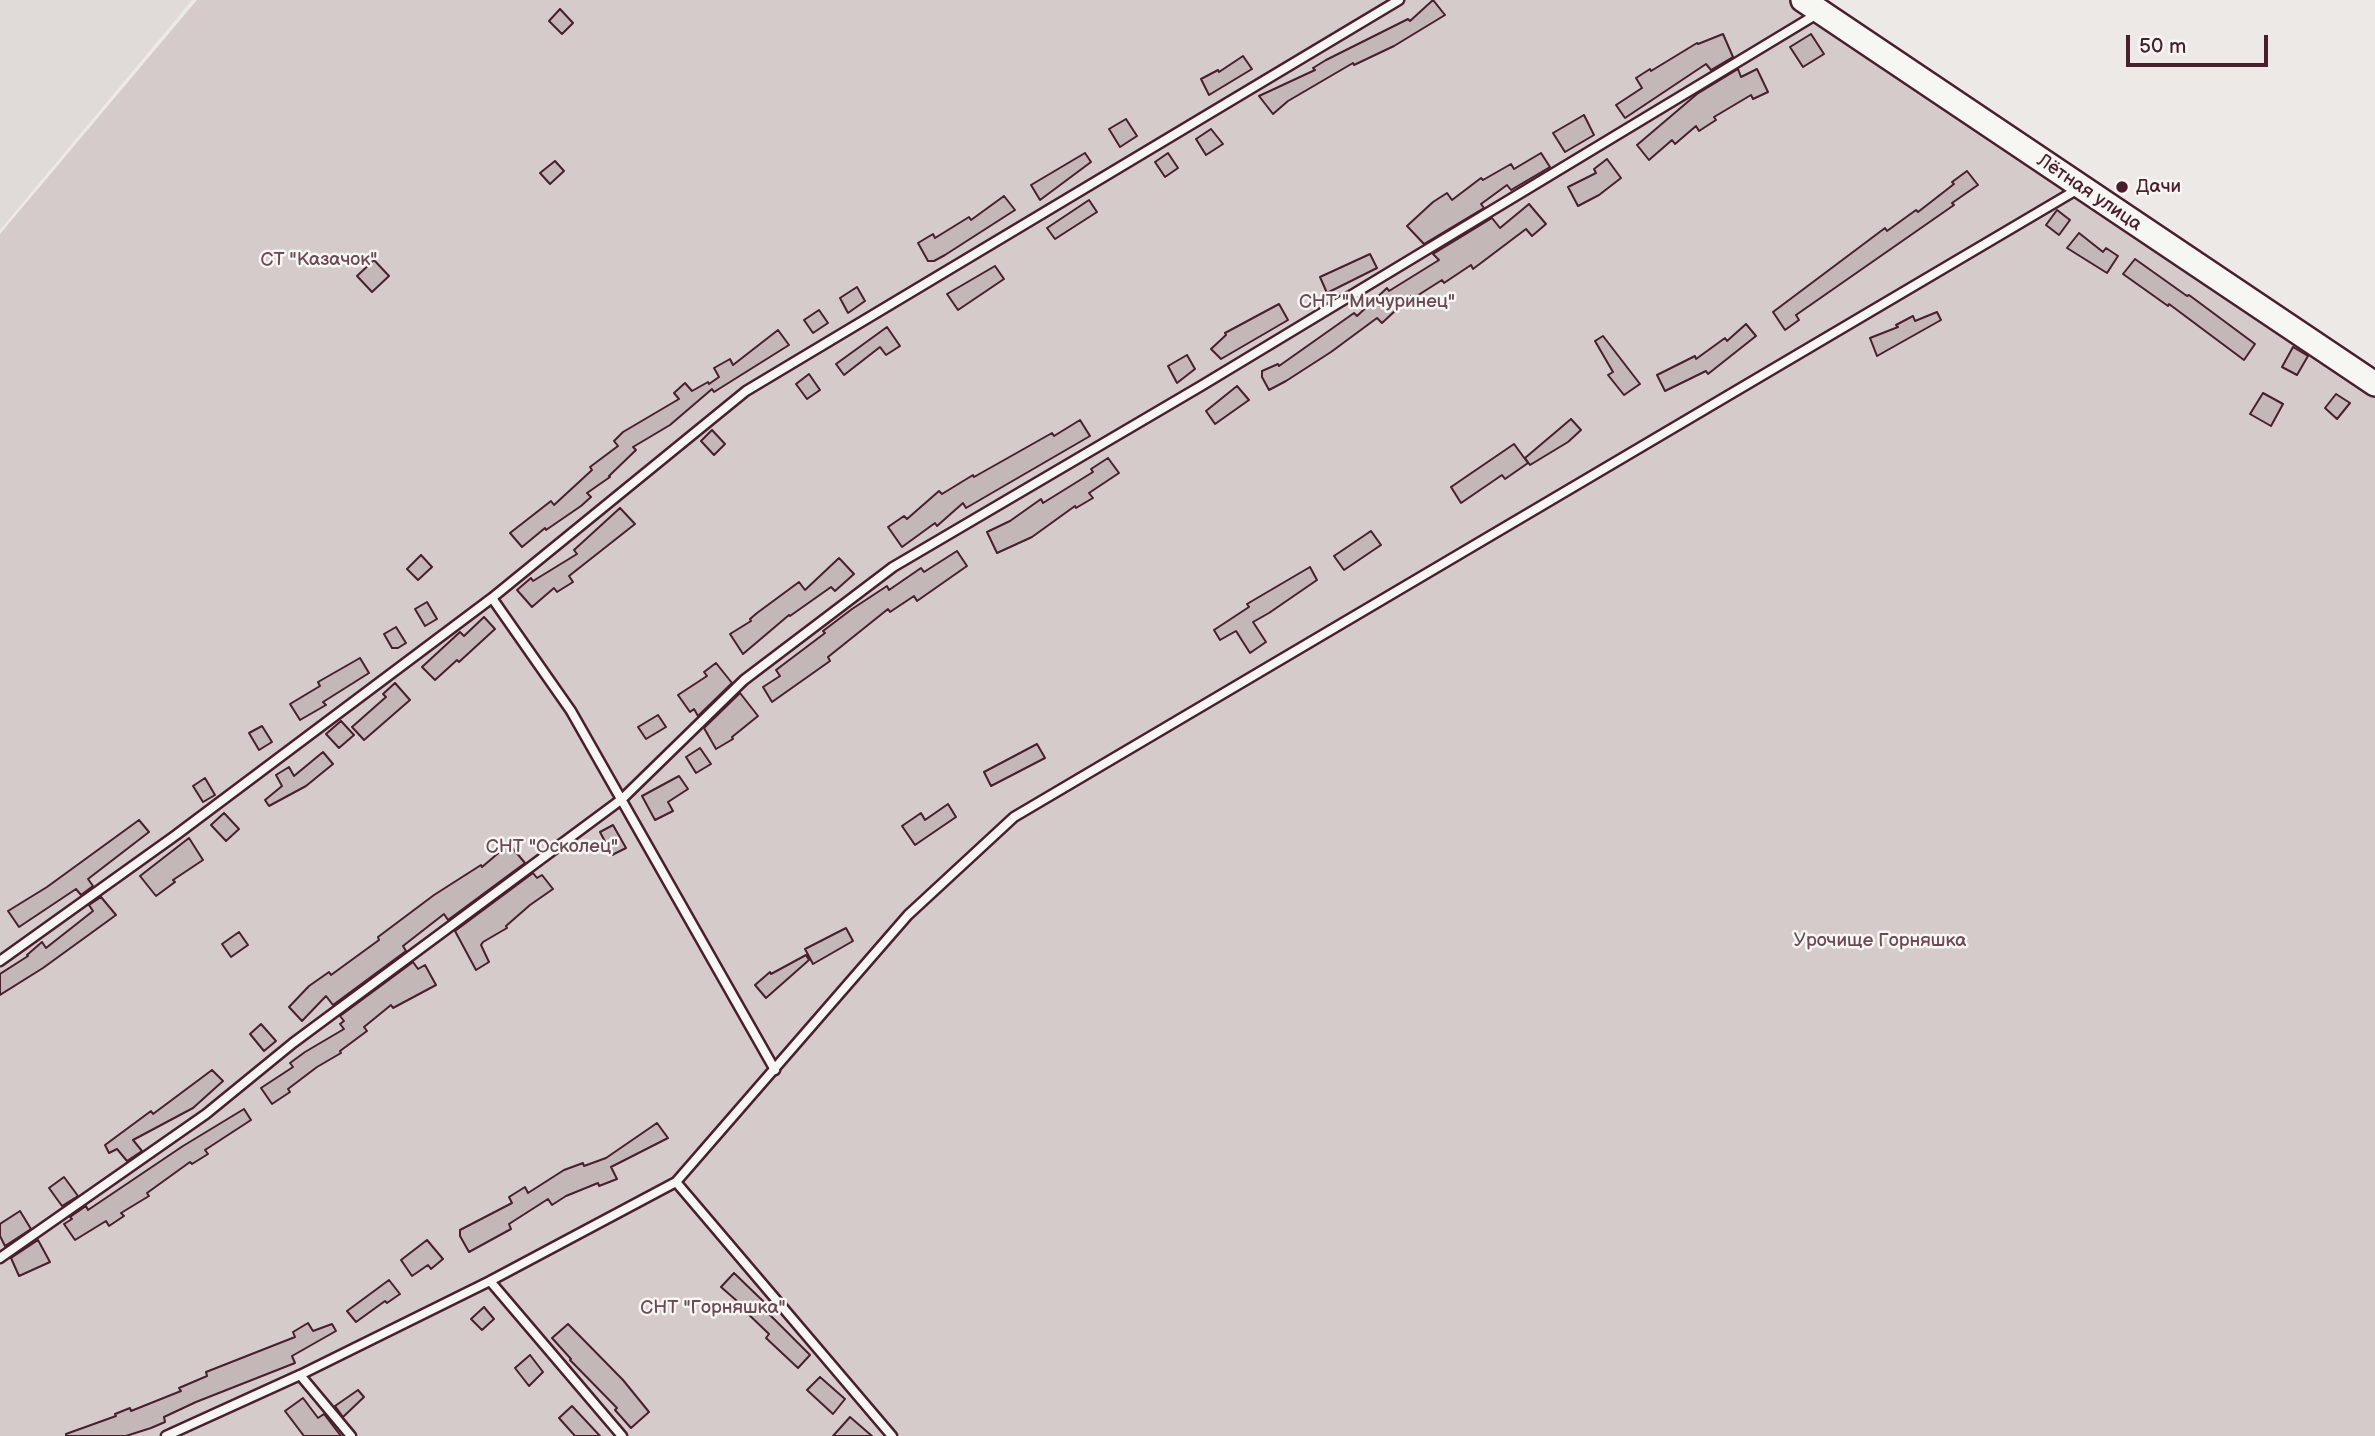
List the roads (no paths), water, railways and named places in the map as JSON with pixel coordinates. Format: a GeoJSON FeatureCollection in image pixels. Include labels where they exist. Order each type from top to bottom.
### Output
{"type":"FeatureCollection","features":[{"type":"Feature","properties":{"kind":"street","name":"Лётная улица"},"geometry":{"type":"LineString","coordinates":[[1811,6],[2375,384]]}},
{"type":"Feature","properties":{"kind":"lane"},"geometry":{"type":"LineString","coordinates":[[0,961],[176,835],[492,598],[746,391],[1399,0]]}},
{"type":"Feature","properties":{"kind":"lane"},"geometry":{"type":"LineString","coordinates":[[0,1258],[206,1114],[293,1043],[622,799],[744,680],[893,567],[1200,386],[1811,6]]}},
{"type":"Feature","properties":{"kind":"lane"},"geometry":{"type":"LineString","coordinates":[[166,1436],[300,1376],[490,1281],[676,1182],[908,915],[1014,817],[2081,187]]}},
{"type":"Feature","properties":{"kind":"lane"},"geometry":{"type":"LineString","coordinates":[[492,598],[571,711],[775,1070]]}},
{"type":"Feature","properties":{"kind":"lane"},"geometry":{"type":"LineString","coordinates":[[676,1182],[892,1436]]}},
{"type":"Feature","properties":{"kind":"lane"},"geometry":{"type":"LineString","coordinates":[[490,1281],[622,1436]]}},
{"type":"Feature","properties":{"kind":"lane"},"geometry":{"type":"LineString","coordinates":[[300,1376],[351,1436]]}},
{"type":"Feature","properties":{"kind":"place","name":"Дачи"},"geometry":{"type":"Point","coordinates":[2122,187]}},
{"type":"Feature","properties":{"kind":"park label","name":"СТ \"Казачок\""},"geometry":{"type":"Point","coordinates":[319,260]}},
{"type":"Feature","properties":{"kind":"park label","name":"СНТ \"Мичуринец\""},"geometry":{"type":"Point","coordinates":[1377,302]}},
{"type":"Feature","properties":{"kind":"park label","name":"СНТ \"Осколец\""},"geometry":{"type":"Point","coordinates":[552,847]}},
{"type":"Feature","properties":{"kind":"park label","name":"Урочище Горняшка"},"geometry":{"type":"Point","coordinates":[1880,941]}},
{"type":"Feature","properties":{"kind":"park label","name":"СНТ \"Горняшка\""},"geometry":{"type":"Point","coordinates":[713,1308]}}]}
